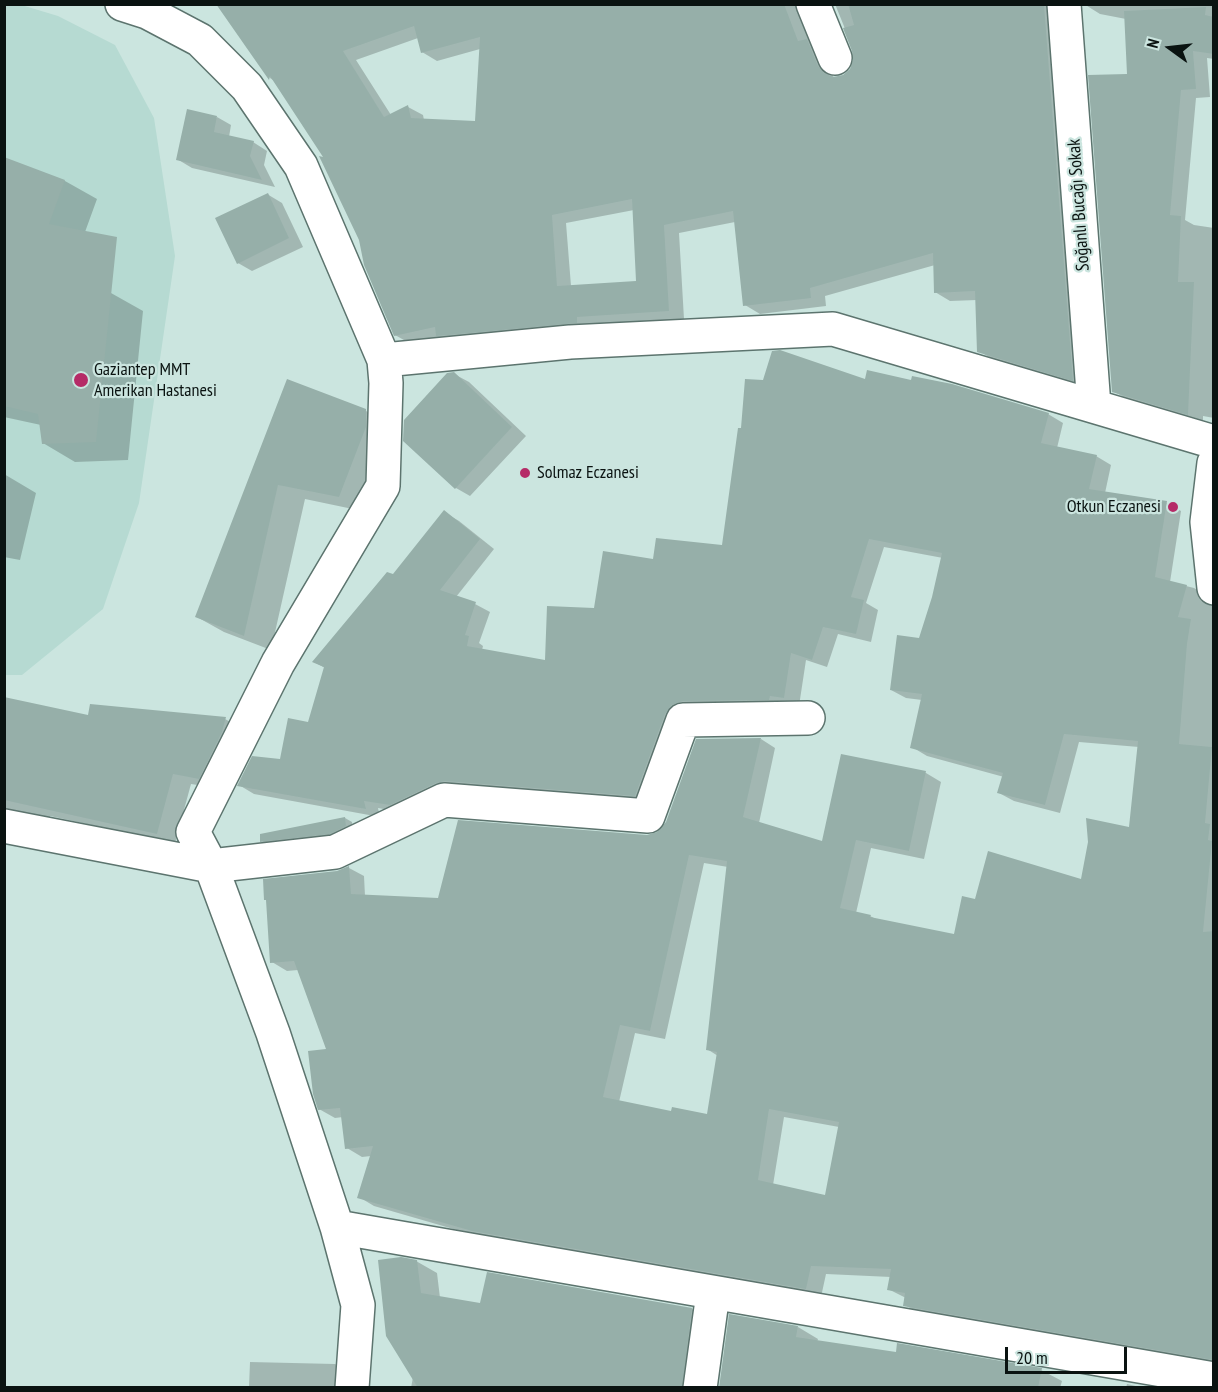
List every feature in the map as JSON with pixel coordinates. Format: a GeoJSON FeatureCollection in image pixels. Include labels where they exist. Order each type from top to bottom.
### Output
{"type":"FeatureCollection","features":[{"type":"Feature","properties":{"kind":"street"},"geometry":{"type":"LineString","coordinates":[[122,4],[147,12],[200,40],[247,87],[301,166],[384,360],[386,383],[383,486],[278,663],[193,832],[211,866],[273,1033],[338,1227],[358,1305],[352,1388]]}},
{"type":"Feature","properties":{"kind":"street"},"geometry":{"type":"LineString","coordinates":[[813,4],[836,58]]}},
{"type":"Feature","properties":{"kind":"street","name":"Soğanlı Bucağı Sokak"},"geometry":{"type":"LineString","coordinates":[[1064,4],[1094,406]]}},
{"type":"Feature","properties":{"kind":"street"},"geometry":{"type":"LineString","coordinates":[[384,360],[570,342],[833,328],[1214,442]]}},
{"type":"Feature","properties":{"kind":"street"},"geometry":{"type":"LineString","coordinates":[[1214,463],[1210,523],[1214,588]]}},
{"type":"Feature","properties":{"kind":"street"},"geometry":{"type":"LineString","coordinates":[[4,826],[211,866],[335,852],[444,800],[648,816],[683,720],[808,717]]}},
{"type":"Feature","properties":{"kind":"street"},"geometry":{"type":"LineString","coordinates":[[338,1227],[1214,1379]]}},
{"type":"Feature","properties":{"kind":"street"},"geometry":{"type":"LineString","coordinates":[[700,1388],[713,1293]]}},
{"type":"Feature","properties":{"kind":"shaded area","name":"Gaziantep MMT Amerikan Hastanesi"},"geometry":{"type":"Polygon","coordinates":[[[18,4],[58,16],[115,45],[154,118],[175,256],[139,503],[103,609],[22,675],[5,675],[4,5],[18,4]]]}},
{"type":"Feature","properties":{"kind":"building"},"geometry":{"type":"Polygon","coordinates":[[[216,4],[784,4],[798,41],[807,39],[818,66],[824,73],[833,77],[843,75],[850,69],[853,61],[852,51],[843,28],[854,25],[848,4],[1044,4],[1073,381],[977,352],[975,291],[934,293],[933,253],[810,288],[811,298],[743,306],[733,211],[664,225],[669,311],[577,317],[577,323],[436,336],[435,327],[394,336],[364,265],[359,240],[319,156],[323,157],[270,76],[269,80],[216,4]],[[414,26],[343,51],[384,117],[408,105],[411,118],[475,121],[480,37],[421,53],[414,26]],[[632,199],[552,215],[557,286],[636,281],[632,199]]]}},
{"type":"Feature","properties":{"kind":"building"},"geometry":{"type":"Polygon","coordinates":[[[1206,7],[1205,15],[1214,17],[1214,54],[1193,51],[1196,89],[1181,90],[1170,215],[1181,216],[1178,282],[1194,282],[1188,415],[1112,392],[1088,75],[1127,74],[1124,11],[1206,7]]]}},
{"type":"Feature","properties":{"kind":"building"},"geometry":{"type":"Polygon","coordinates":[[[187,109],[217,116],[214,132],[254,141],[250,156],[262,180],[176,160],[187,109]]]}},
{"type":"Feature","properties":{"kind":"building"},"geometry":{"type":"Polygon","coordinates":[[[4,157],[65,180],[49,224],[117,237],[96,442],[42,444],[38,414],[4,406],[4,157]]]}},
{"type":"Feature","properties":{"kind":"building"},"geometry":{"type":"Polygon","coordinates":[[[268,193],[289,238],[237,264],[215,218],[268,193]]]}},
{"type":"Feature","properties":{"kind":"building"},"geometry":{"type":"Polygon","coordinates":[[[780,350],[865,379],[867,370],[911,380],[912,376],[952,384],[1049,413],[1041,443],[1097,455],[1089,489],[1167,501],[1155,577],[1187,585],[1178,617],[1191,619],[1179,744],[1212,747],[1205,823],[1210,824],[1208,840],[1212,841],[1203,932],[1214,931],[1214,1360],[903,1306],[905,1293],[887,1290],[891,1269],[811,1266],[806,1289],[472,1231],[357,1198],[373,1146],[345,1149],[340,1108],[318,1110],[313,1094],[308,1051],[326,1049],[294,961],[270,963],[263,879],[337,871],[349,866],[351,894],[438,898],[458,820],[647,835],[657,832],[666,822],[696,739],[761,738],[743,817],[822,841],[841,754],[926,771],[909,851],[856,840],[840,908],[871,915],[870,917],[954,934],[962,896],[975,899],[988,851],[1081,879],[1088,842],[1086,818],[1129,827],[1138,741],[1064,734],[1045,805],[997,793],[1003,773],[910,748],[922,694],[890,690],[897,635],[919,638],[932,597],[942,553],[869,539],[851,597],[864,600],[856,634],[823,627],[812,660],[791,653],[784,698],[770,696],[769,700],[683,701],[672,705],[665,714],[635,796],[445,781],[390,805],[364,801],[366,809],[237,786],[252,756],[280,759],[288,718],[308,722],[324,667],[312,662],[387,572],[393,574],[444,510],[480,539],[440,590],[476,602],[465,635],[469,636],[467,646],[545,660],[547,606],[594,608],[603,551],[653,559],[656,538],[722,545],[738,428],[741,428],[745,379],[763,380],[772,351],[780,350]],[[689,855],[650,1031],[620,1025],[603,1097],[671,1111],[672,1107],[707,1114],[717,1052],[706,1050],[727,861],[689,855]],[[769,1109],[758,1180],[825,1195],[839,1122],[769,1109]]]}},
{"type":"Feature","properties":{"kind":"building"},"geometry":{"type":"Polygon","coordinates":[[[454,372],[512,427],[455,489],[403,441],[404,420],[447,373],[454,372]]]}},
{"type":"Feature","properties":{"kind":"building"},"geometry":{"type":"Polygon","coordinates":[[[287,379],[366,409],[366,427],[339,497],[278,485],[244,636],[195,617],[287,379]]]}},
{"type":"Feature","properties":{"kind":"building"},"geometry":{"type":"Polygon","coordinates":[[[4,697],[88,715],[90,704],[226,717],[222,732],[199,779],[173,774],[157,834],[4,800],[4,697]]]}},
{"type":"Feature","properties":{"kind":"building"},"geometry":{"type":"Polygon","coordinates":[[[345,817],[346,826],[330,834],[260,842],[260,834],[345,817]]]}},
{"type":"Feature","properties":{"kind":"building"},"geometry":{"type":"Polygon","coordinates":[[[401,1257],[417,1260],[421,1293],[480,1303],[487,1272],[692,1308],[682,1388],[418,1388],[386,1336],[378,1260],[401,1257]]]}},
{"type":"Feature","properties":{"kind":"building"},"geometry":{"type":"Polygon","coordinates":[[[729,1314],[798,1326],[796,1337],[896,1352],[897,1343],[1042,1368],[1038,1388],[719,1388],[729,1314]]]}},
{"type":"Feature","properties":{"kind":"place","name":"Gaziantep MMT Amerikan Hastanesi"},"geometry":{"type":"Point","coordinates":[81,380]}},
{"type":"Feature","properties":{"kind":"place","name":"Solmaz Eczanesi"},"geometry":{"type":"Point","coordinates":[525,473]}},
{"type":"Feature","properties":{"kind":"place","name":"Otkun Eczanesi"},"geometry":{"type":"Point","coordinates":[1173,507]}}]}
